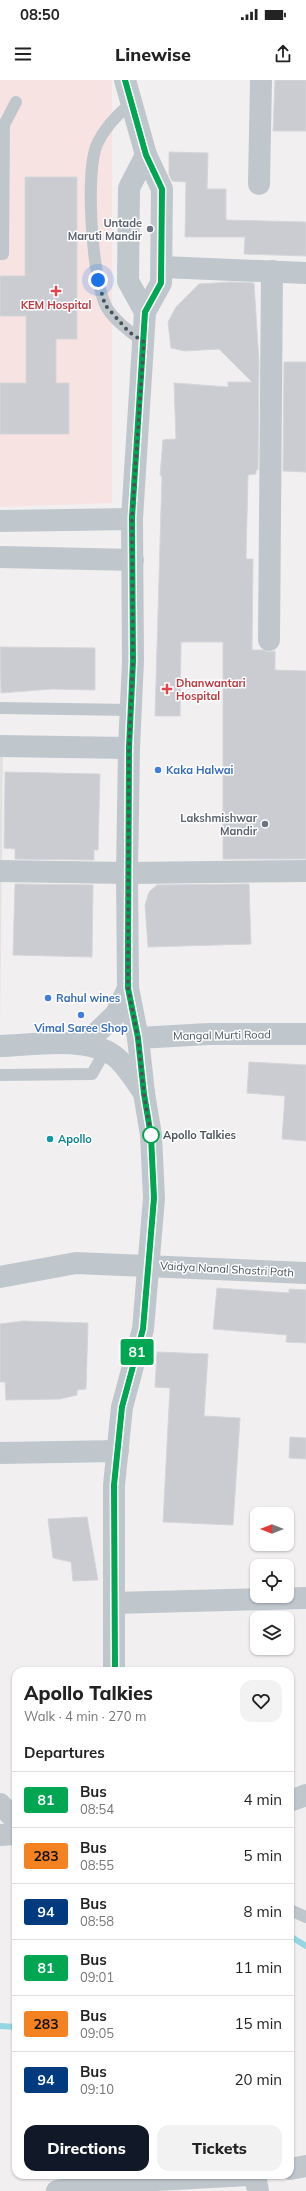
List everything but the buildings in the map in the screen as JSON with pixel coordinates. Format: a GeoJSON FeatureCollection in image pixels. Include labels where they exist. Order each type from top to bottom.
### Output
{"type":"FeatureCollection","features":[{"type":"Feature","properties":{"kind":"street"},"geometry":{"type":"LineString","coordinates":[[114,1667],[114,1485],[122,1407],[143,1329],[154,1198],[151,1136],[144,1094],[138,1038],[128,988],[127,873],[131,710],[133,560],[132,518],[145,312],[161,283],[163,267],[162,189],[146,155],[130,104],[125,80]]}},
{"type":"Feature","properties":{"kind":"street"},"geometry":{"type":"LineString","coordinates":[[259,184],[261,80]]}},
{"type":"Feature","properties":{"kind":"street"},"geometry":{"type":"LineString","coordinates":[[145,312],[128,281],[129,188],[146,155]]}},
{"type":"Feature","properties":{"kind":"street"},"geometry":{"type":"LineString","coordinates":[[163,267],[306,273]]}},
{"type":"Feature","properties":{"kind":"street"},"geometry":{"type":"LineString","coordinates":[[269,640],[272,271]]}},
{"type":"Feature","properties":{"kind":"street"},"geometry":{"type":"LineString","coordinates":[[0,521],[132,518]]}},
{"type":"Feature","properties":{"kind":"street"},"geometry":{"type":"LineString","coordinates":[[0,558],[133,560]]}},
{"type":"Feature","properties":{"kind":"street"},"geometry":{"type":"LineString","coordinates":[[0,746],[129,748]]}},
{"type":"Feature","properties":{"kind":"street"},"geometry":{"type":"LineString","coordinates":[[0,871],[127,873],[306,871]]}},
{"type":"Feature","properties":{"kind":"street"},"geometry":{"type":"LineString","coordinates":[[95,1047],[116,1014],[128,988]]}},
{"type":"Feature","properties":{"kind":"street","name":"Mangal Murti Road"},"geometry":{"type":"LineString","coordinates":[[138,1038],[209,1034],[306,1034]]}},
{"type":"Feature","properties":{"kind":"street"},"geometry":{"type":"LineString","coordinates":[[0,1046],[95,1047],[113,1055],[144,1094]]}},
{"type":"Feature","properties":{"kind":"street","name":"Vaidya Nanal Shastri Path"},"geometry":{"type":"LineString","coordinates":[[0,1277],[76,1264],[148,1265],[306,1273]]}},
{"type":"Feature","properties":{"kind":"street"},"geometry":{"type":"LineString","coordinates":[[0,1453],[118,1451]]}},
{"type":"Feature","properties":{"kind":"street"},"geometry":{"type":"LineString","coordinates":[[114,1603],[306,1598]]}},
{"type":"Feature","properties":{"kind":"street"},"geometry":{"type":"LineString","coordinates":[[294,1800],[306,1795]]}},
{"type":"Feature","properties":{"kind":"street"},"geometry":{"type":"LineString","coordinates":[[0,1804],[12,1816]]}},
{"type":"Feature","properties":{"kind":"street"},"geometry":{"type":"LineString","coordinates":[[0,1835],[12,1834]]}},
{"type":"Feature","properties":{"kind":"street"},"geometry":{"type":"LineString","coordinates":[[294,2168],[306,2166]]}},
{"type":"Feature","properties":{"kind":"street"},"geometry":{"type":"LineString","coordinates":[[57,2191],[101,2184],[183,2179]]}},
{"type":"Feature","properties":{"kind":"street"},"geometry":{"type":"LineString","coordinates":[[256,2179],[258,2191]]}},
{"type":"Feature","properties":{"kind":"lane"},"geometry":{"type":"LineString","coordinates":[[0,254],[3,254],[2,137],[4,125],[16,102]]}},
{"type":"Feature","properties":{"kind":"lane"},"geometry":{"type":"LineString","coordinates":[[130,104],[118,114],[97,143],[91,169],[94,268],[105,305],[129,332],[144,342]]}},
{"type":"Feature","properties":{"kind":"lane"},"geometry":{"type":"LineString","coordinates":[[0,708],[131,710]]}},
{"type":"Feature","properties":{"kind":"lane"},"geometry":{"type":"LineString","coordinates":[[0,1075],[92,1074],[95,1047]]}},
{"type":"Feature","properties":{"kind":"lane"},"geometry":{"type":"LineString","coordinates":[[294,1912],[306,1917]]}},
{"type":"Feature","properties":{"kind":"shaded area","name":"KEM Hospital"},"geometry":{"type":"Polygon","coordinates":[[[0,80],[112,80],[112,503],[0,507],[0,80]]]}},
{"type":"Feature","properties":{"kind":"shaded area"},"geometry":{"type":"Polygon","coordinates":[[[0,755],[3,755],[0,1029],[0,755]]]}},
{"type":"Feature","properties":{"kind":"waterway"},"geometry":{"type":"LineString","coordinates":[[294,1938],[306,1946]]}},
{"type":"Feature","properties":{"kind":"waterway"},"geometry":{"type":"LineString","coordinates":[[0,2026],[12,2027]]}},
{"type":"Feature","properties":{"kind":"bus line","name":"81"},"geometry":{"type":"LineString","coordinates":[[115,1667],[114,1485],[122,1407],[143,1329],[154,1198],[151,1136],[144,1094],[138,1038],[128,988],[127,873],[129,748],[133,661],[132,518],[145,312],[161,283],[163,267],[162,189],[146,155],[130,104],[125,80]]}},
{"type":"Feature","properties":{"kind":"place","name":"Untade Maruti Mandir"},"geometry":{"type":"Point","coordinates":[150,229]}},
{"type":"Feature","properties":{"kind":"place","name":"KEM Hospital"},"geometry":{"type":"Point","coordinates":[56,291]}},
{"type":"Feature","properties":{"kind":"place","name":"Dhanwantari Hospital"},"geometry":{"type":"Point","coordinates":[167,689]}},
{"type":"Feature","properties":{"kind":"place","name":"Kaka Halwai"},"geometry":{"type":"Point","coordinates":[158,770]}},
{"type":"Feature","properties":{"kind":"place","name":"Lakshmishwar Mandir"},"geometry":{"type":"Point","coordinates":[265,824]}},
{"type":"Feature","properties":{"kind":"place","name":"Rahul wines"},"geometry":{"type":"Point","coordinates":[48,998]}},
{"type":"Feature","properties":{"kind":"place","name":"Vimal Saree Shop"},"geometry":{"type":"Point","coordinates":[81,1015]}},
{"type":"Feature","properties":{"kind":"place","name":"Apollo Talkies"},"geometry":{"type":"Point","coordinates":[151,1135]}},
{"type":"Feature","properties":{"kind":"place","name":"Apollo"},"geometry":{"type":"Point","coordinates":[50,1139]}},
{"type":"Feature","properties":{"kind":"route"},"geometry":{"type":"LineString","coordinates":[[98,280],[105,305],[129,332],[144,342],[132,518],[133,661],[129,748],[127,873],[128,988],[138,1038],[144,1094],[151,1135]]}}]}
